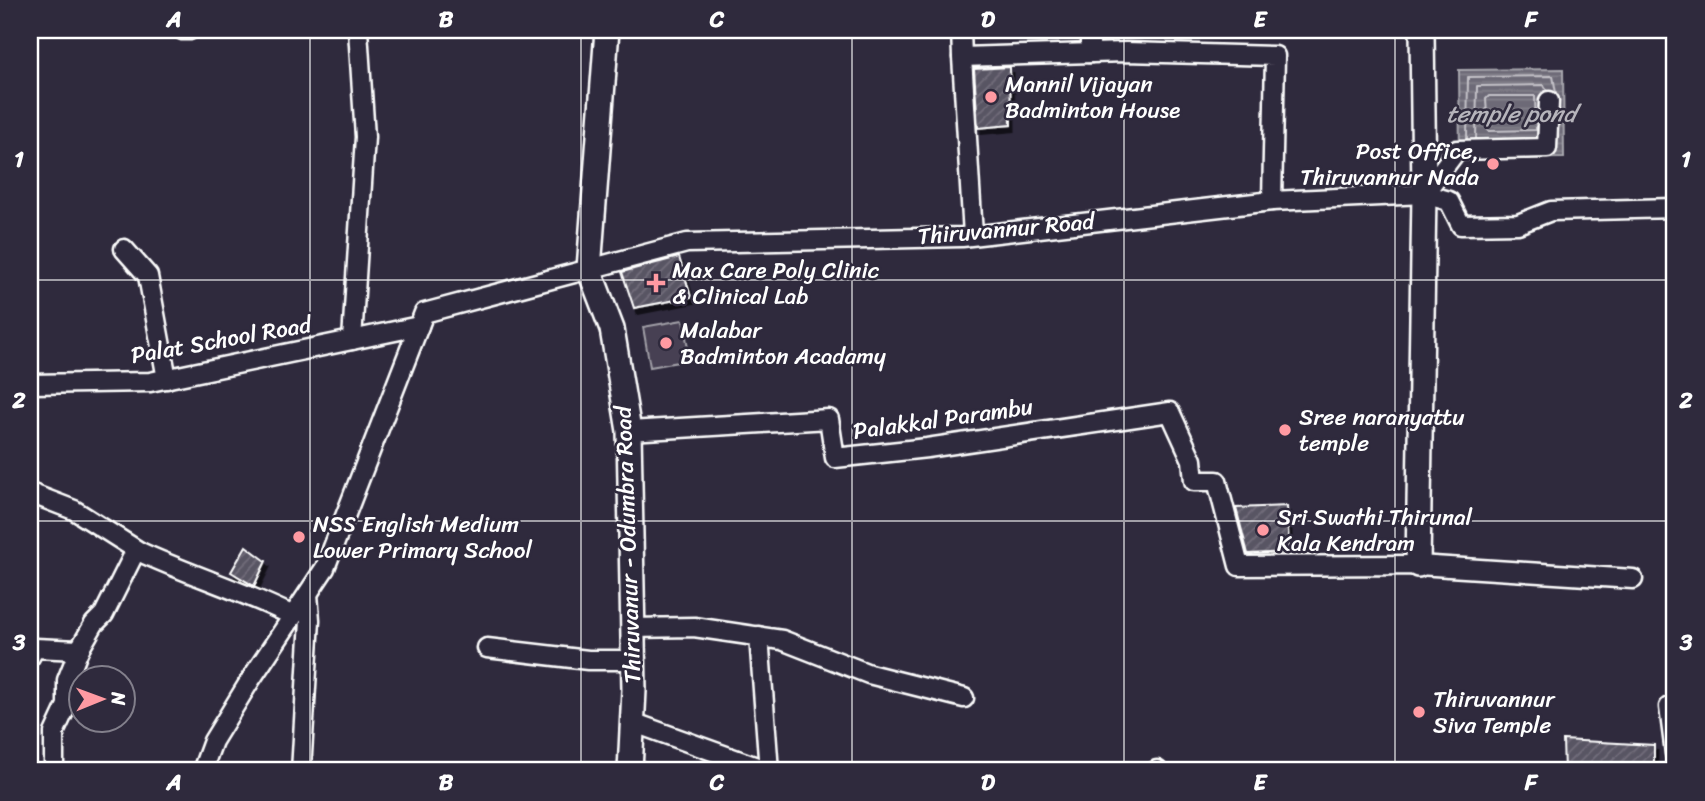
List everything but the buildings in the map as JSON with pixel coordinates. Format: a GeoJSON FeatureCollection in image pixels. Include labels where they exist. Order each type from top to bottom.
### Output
{"type":"FeatureCollection","features":[{"type":"Feature","properties":{"kind":"main road","name":"Thiruvanur - Odumbra Road"},"geometry":{"type":"LineString","coordinates":[[607,30],[589,269],[612,329],[629,431],[633,660],[630,771]]}},
{"type":"Feature","properties":{"kind":"main road"},"geometry":{"type":"LineString","coordinates":[[1418,565],[1424,194],[1422,30]]}},
{"type":"Feature","properties":{"kind":"street"},"geometry":{"type":"LineString","coordinates":[[183,30],[189,30]]}},
{"type":"Feature","properties":{"kind":"street"},"geometry":{"type":"LineString","coordinates":[[352,340],[365,137],[358,30]]}},
{"type":"Feature","properties":{"kind":"street"},"geometry":{"type":"LineString","coordinates":[[961,30],[973,235]]}},
{"type":"Feature","properties":{"kind":"street"},"geometry":{"type":"LineString","coordinates":[[1090,30],[1090,53]]}},
{"type":"Feature","properties":{"kind":"street"},"geometry":{"type":"LineString","coordinates":[[962,57],[1090,53],[1275,56],[1272,201]]}},
{"type":"Feature","properties":{"kind":"street"},"geometry":{"type":"LineString","coordinates":[[1549,100],[1548,148],[1457,150],[1424,194],[1449,201],[1461,225],[1518,224],[1551,211],[1675,208]]}},
{"type":"Feature","properties":{"kind":"street","name":"Thiruvannur Road"},"geometry":{"type":"LineString","coordinates":[[419,326],[424,313],[687,243],[973,235],[1272,201],[1424,194]]}},
{"type":"Feature","properties":{"kind":"street"},"geometry":{"type":"LineString","coordinates":[[124,249],[148,276],[167,379]]}},
{"type":"Feature","properties":{"kind":"street"},"geometry":{"type":"LineString","coordinates":[[202,771],[219,731],[325,568],[419,326]]}},
{"type":"Feature","properties":{"kind":"street","name":"Palat School Road"},"geometry":{"type":"LineString","coordinates":[[30,384],[150,382],[419,326]]}},
{"type":"Feature","properties":{"kind":"street","name":"Palakkal Parambu"},"geometry":{"type":"LineString","coordinates":[[629,431],[829,419],[835,458],[927,448],[1170,412],[1192,460],[1194,481],[1217,481],[1239,566],[1418,565]]}},
{"type":"Feature","properties":{"kind":"street"},"geometry":{"type":"LineString","coordinates":[[30,493],[74,510],[140,552],[208,581],[255,597],[293,616]]}},
{"type":"Feature","properties":{"kind":"street"},"geometry":{"type":"LineString","coordinates":[[54,771],[54,733],[67,705],[67,681],[79,650],[94,624],[104,614],[134,554],[140,552]]}},
{"type":"Feature","properties":{"kind":"street"},"geometry":{"type":"LineString","coordinates":[[1418,565],[1633,579]]}},
{"type":"Feature","properties":{"kind":"street"},"geometry":{"type":"LineString","coordinates":[[302,771],[310,620],[307,594]]}},
{"type":"Feature","properties":{"kind":"street"},"geometry":{"type":"LineString","coordinates":[[631,628],[694,627],[782,640],[890,680],[964,698]]}},
{"type":"Feature","properties":{"kind":"street"},"geometry":{"type":"LineString","coordinates":[[632,722],[769,771],[759,636]]}},
{"type":"Feature","properties":{"kind":"street"},"geometry":{"type":"LineString","coordinates":[[30,657],[35,648],[79,650]]}},
{"type":"Feature","properties":{"kind":"street"},"geometry":{"type":"LineString","coordinates":[[487,648],[588,660],[633,660]]}},
{"type":"Feature","properties":{"kind":"street"},"geometry":{"type":"LineString","coordinates":[[1669,707],[1675,753]]}},
{"type":"Feature","properties":{"kind":"shaded area","name":"Malabar Badminton Acadamy"},"geometry":{"type":"Polygon","coordinates":[[[683,320],[690,360],[650,367],[643,327],[683,320]]]}},
{"type":"Feature","properties":{"kind":"water","name":"temple pond"},"geometry":{"type":"Polygon","coordinates":[[[1563,69],[1564,158],[1460,159],[1459,70],[1563,69]]]}},
{"type":"Feature","properties":{"kind":"place","name":"Mannil Vijayan Badminton House"},"geometry":{"type":"Point","coordinates":[991,97]}},
{"type":"Feature","properties":{"kind":"place","name":"Post Office, Thiruvannur Nada"},"geometry":{"type":"Point","coordinates":[1493,164]}},
{"type":"Feature","properties":{"kind":"place","name":"Max Care Poly Clinic & Clinical Lab"},"geometry":{"type":"Point","coordinates":[656,283]}},
{"type":"Feature","properties":{"kind":"place","name":"Malabar Badminton Acadamy"},"geometry":{"type":"Point","coordinates":[666,343]}},
{"type":"Feature","properties":{"kind":"place","name":"Sree naranyattu temple"},"geometry":{"type":"Point","coordinates":[1285,430]}},
{"type":"Feature","properties":{"kind":"place","name":"Sri Swathi Thirunal Kala Kendram"},"geometry":{"type":"Point","coordinates":[1263,530]}},
{"type":"Feature","properties":{"kind":"place","name":"NSS English Medium Lower Primary School"},"geometry":{"type":"Point","coordinates":[299,537]}},
{"type":"Feature","properties":{"kind":"place","name":"Thiruvannur Siva Temple"},"geometry":{"type":"Point","coordinates":[1419,712]}}]}
